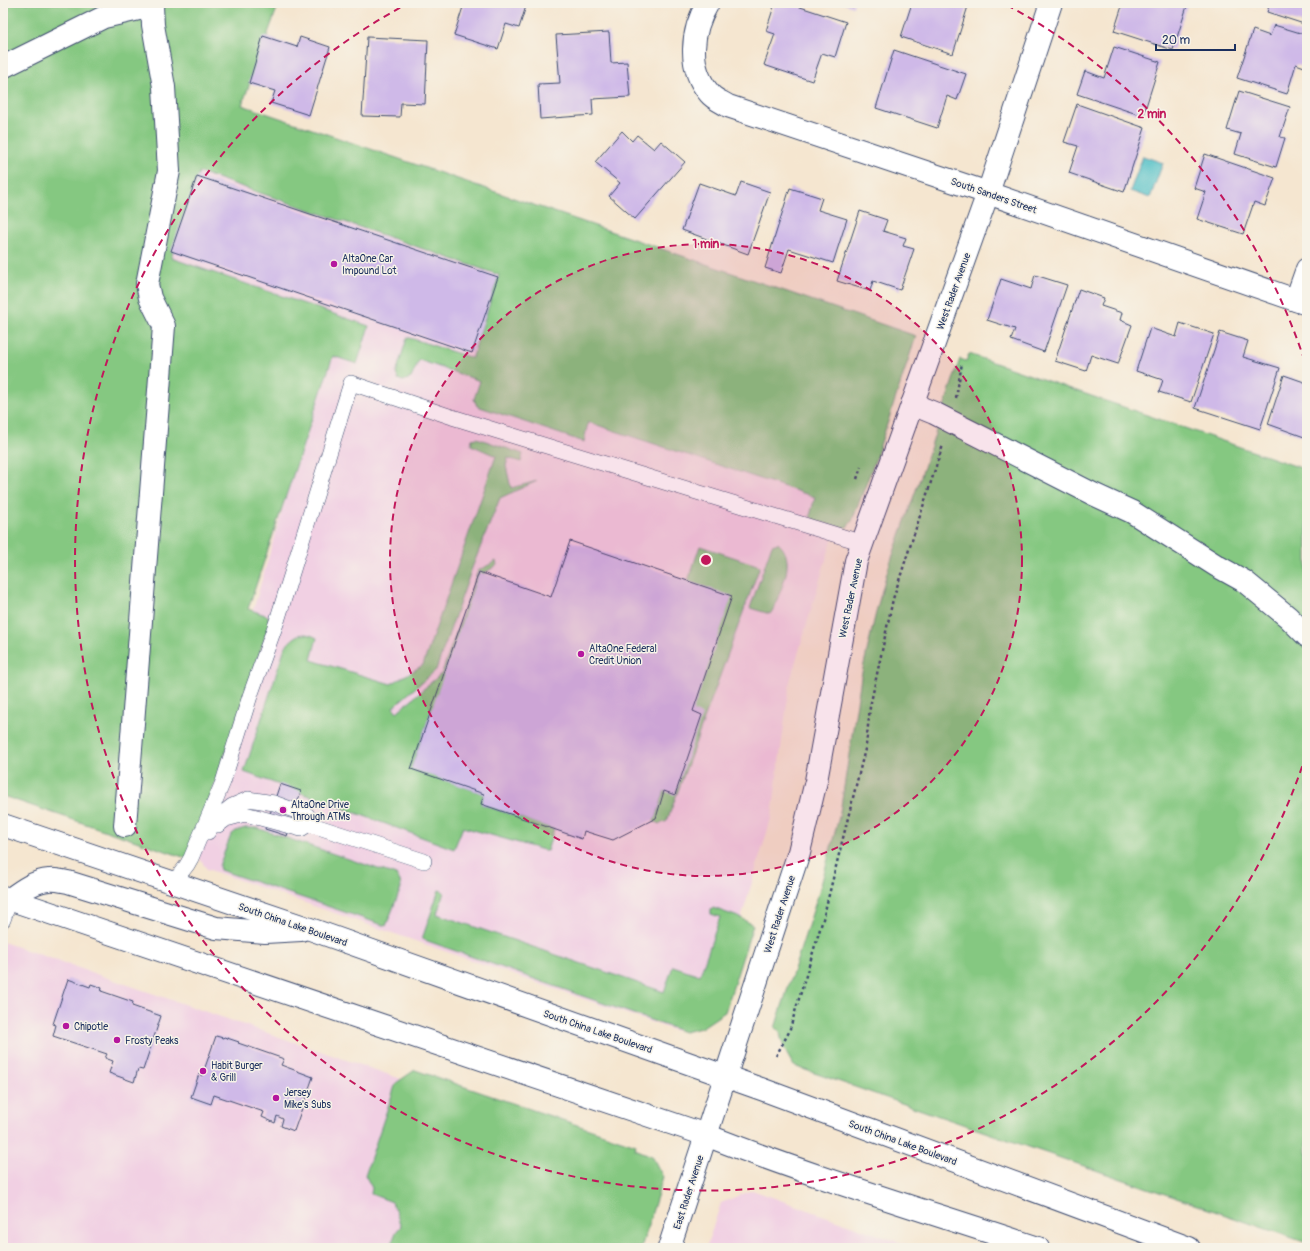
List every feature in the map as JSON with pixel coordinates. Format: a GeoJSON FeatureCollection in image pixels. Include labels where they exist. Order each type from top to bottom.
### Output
{"type":"FeatureCollection","features":[{"type":"Feature","properties":{"kind":"street","name":"South Sanders Street"},"geometry":{"type":"LineString","coordinates":[[708,3],[695,34],[693,59],[701,82],[711,95],[728,106],[988,193],[1302,302]]}},
{"type":"Feature","properties":{"kind":"street","name":"West Rader Avenue"},"geometry":{"type":"LineString","coordinates":[[706,1135],[798,852],[816,781],[856,562],[988,193],[1051,3]]}},
{"type":"Feature","properties":{"kind":"street"},"geometry":{"type":"LineString","coordinates":[[3,67],[104,17],[153,4],[153,25],[164,87],[169,171],[147,284],[150,298],[164,326],[125,826]]}},
{"type":"Feature","properties":{"kind":"street"},"geometry":{"type":"LineString","coordinates":[[1302,302],[1307,269]]}},
{"type":"Feature","properties":{"kind":"street"},"geometry":{"type":"LineString","coordinates":[[912,404],[934,413],[1093,494],[1132,512],[1244,581],[1288,617],[1307,636]]}},
{"type":"Feature","properties":{"kind":"street","name":"South China Lake Boulevard"},"geometry":{"type":"LineString","coordinates":[[3,825],[313,930],[772,1093],[1190,1248]]}},
{"type":"Feature","properties":{"kind":"street"},"geometry":{"type":"LineString","coordinates":[[6,898],[35,883],[49,880],[68,882],[216,928],[265,932],[313,930]]}},
{"type":"Feature","properties":{"kind":"street"},"geometry":{"type":"LineString","coordinates":[[6,898],[706,1135],[758,1155],[1038,1248]]}},
{"type":"Feature","properties":{"kind":"street","name":"East Rader Avenue"},"geometry":{"type":"LineString","coordinates":[[669,1248],[706,1135]]}},
{"type":"Feature","properties":{"kind":"lane"},"geometry":{"type":"LineString","coordinates":[[180,885],[223,782],[250,696],[277,620],[351,383],[452,417],[863,543]]}},
{"type":"Feature","properties":{"kind":"lane"},"geometry":{"type":"LineString","coordinates":[[180,885],[197,864],[208,832],[217,818],[232,806],[248,799],[274,803],[307,815],[309,824],[424,861]]}},
{"type":"Feature","properties":{"kind":"lane"},"geometry":{"type":"LineString","coordinates":[[3,920],[6,898]]}},
{"type":"Feature","properties":{"kind":"path"},"geometry":{"type":"LineString","coordinates":[[955,399],[962,363]]}},
{"type":"Feature","properties":{"kind":"path"},"geometry":{"type":"LineString","coordinates":[[776,1056],[789,1032],[823,919],[866,745],[870,707],[893,599],[943,444]]}},
{"type":"Feature","properties":{"kind":"shaded area"},"geometry":{"type":"Polygon","coordinates":[[[193,95],[895,335],[790,681],[772,815],[712,1017],[676,1031],[207,869],[179,832],[244,641],[322,374],[137,269],[193,95]]]}},
{"type":"Feature","properties":{"kind":"shaded area"},"geometry":{"type":"Polygon","coordinates":[[[3,942],[634,1159],[628,1248],[3,1248],[3,942]]]}},
{"type":"Feature","properties":{"kind":"shaded area"},"geometry":{"type":"Polygon","coordinates":[[[752,1190],[916,1248],[706,1248],[721,1203],[752,1190]]]}},
{"type":"Feature","properties":{"kind":"green space"},"geometry":{"type":"Polygon","coordinates":[[[3,3],[279,3],[242,105],[916,336],[876,458],[852,521],[847,527],[843,528],[815,521],[810,516],[815,497],[588,422],[584,442],[477,406],[474,399],[480,381],[419,360],[411,378],[403,381],[398,379],[396,373],[407,338],[472,358],[499,275],[199,172],[171,258],[369,326],[357,364],[333,356],[248,609],[268,616],[270,622],[189,859],[3,796],[3,3]]]}},
{"type":"Feature","properties":{"kind":"green space"},"geometry":{"type":"Polygon","coordinates":[[[969,354],[1307,470],[1307,1243],[794,1066],[785,1049],[780,1031],[775,1028],[820,889],[840,813],[861,677],[877,608],[888,569],[960,359],[966,361],[969,354]]]}},
{"type":"Feature","properties":{"kind":"green space"},"geometry":{"type":"Polygon","coordinates":[[[477,438],[523,454],[521,462],[508,458],[506,466],[511,488],[537,481],[500,498],[472,568],[436,670],[393,707],[397,712],[442,673],[478,571],[496,561],[497,565],[480,576],[411,768],[484,794],[481,804],[554,829],[547,851],[463,827],[454,849],[244,772],[285,647],[296,637],[307,634],[317,638],[311,660],[391,684],[423,665],[496,456],[471,445],[472,439],[477,438]]]}},
{"type":"Feature","properties":{"kind":"green space"},"geometry":{"type":"Polygon","coordinates":[[[778,543],[784,550],[787,558],[786,575],[773,610],[770,614],[750,608],[772,545],[778,543]]]}},
{"type":"Feature","properties":{"kind":"green space"},"geometry":{"type":"Polygon","coordinates":[[[700,546],[760,566],[667,821],[660,824],[653,821],[656,818],[688,713],[687,584],[700,546]]]}},
{"type":"Feature","properties":{"kind":"green space"},"geometry":{"type":"Polygon","coordinates":[[[245,828],[257,828],[396,875],[400,881],[401,888],[386,926],[220,870],[219,866],[231,835],[236,831],[245,828]]]}},
{"type":"Feature","properties":{"kind":"green space"},"geometry":{"type":"Polygon","coordinates":[[[439,890],[444,892],[437,914],[664,992],[673,966],[700,975],[720,917],[711,914],[711,910],[713,908],[741,918],[753,925],[725,1012],[701,1028],[684,1032],[422,939],[439,890]]]}},
{"type":"Feature","properties":{"kind":"green space"},"geometry":{"type":"Polygon","coordinates":[[[415,1070],[636,1145],[635,1149],[652,1156],[663,1177],[641,1248],[390,1248],[396,1232],[401,1226],[392,1202],[371,1194],[372,1188],[365,1175],[396,1083],[415,1070]]]}},
{"type":"Feature","properties":{"kind":"water"},"geometry":{"type":"Polygon","coordinates":[[[1143,156],[1163,163],[1150,198],[1130,191],[1143,156]]]}},
{"type":"Feature","properties":{"kind":"building"},"geometry":{"type":"Polygon","coordinates":[[[453,3],[527,3],[519,28],[506,24],[498,49],[454,35],[463,7],[453,3]]]}},
{"type":"Feature","properties":{"kind":"building"},"geometry":{"type":"Polygon","coordinates":[[[775,3],[788,3],[846,22],[835,57],[822,53],[812,81],[764,65],[775,34],[766,31],[775,3]]]}},
{"type":"Feature","properties":{"kind":"building"},"geometry":{"type":"Polygon","coordinates":[[[842,3],[854,3],[853,7],[842,3]]]}},
{"type":"Feature","properties":{"kind":"building"},"geometry":{"type":"Polygon","coordinates":[[[912,3],[969,3],[953,54],[901,37],[912,3]]]}},
{"type":"Feature","properties":{"kind":"building"},"geometry":{"type":"Polygon","coordinates":[[[1123,3],[1188,3],[1173,50],[1114,31],[1123,3]]]}},
{"type":"Feature","properties":{"kind":"building"},"geometry":{"type":"Polygon","coordinates":[[[1270,3],[1307,3],[1307,25],[1267,12],[1270,3]]]}},
{"type":"Feature","properties":{"kind":"building"},"geometry":{"type":"Polygon","coordinates":[[[1274,25],[1307,35],[1307,68],[1296,64],[1287,94],[1237,78],[1253,30],[1270,36],[1274,25]]]}},
{"type":"Feature","properties":{"kind":"building"},"geometry":{"type":"Polygon","coordinates":[[[609,32],[611,63],[627,62],[630,97],[592,99],[593,115],[540,119],[538,84],[560,83],[556,35],[609,32]]]}},
{"type":"Feature","properties":{"kind":"building"},"geometry":{"type":"Polygon","coordinates":[[[263,36],[297,47],[300,37],[330,47],[309,115],[271,103],[275,91],[249,83],[263,36]]]}},
{"type":"Feature","properties":{"kind":"building"},"geometry":{"type":"Polygon","coordinates":[[[367,37],[428,40],[425,104],[401,103],[400,117],[362,116],[367,37]]]}},
{"type":"Feature","properties":{"kind":"building"},"geometry":{"type":"Polygon","coordinates":[[[1114,47],[1160,62],[1143,116],[1077,94],[1085,71],[1104,78],[1114,47]]]}},
{"type":"Feature","properties":{"kind":"building"},"geometry":{"type":"Polygon","coordinates":[[[894,50],[966,74],[957,100],[947,96],[937,128],[876,108],[894,50]]]}},
{"type":"Feature","properties":{"kind":"building"},"geometry":{"type":"Polygon","coordinates":[[[1239,91],[1290,107],[1280,137],[1285,138],[1276,167],[1235,154],[1241,134],[1227,130],[1239,91]]]}},
{"type":"Feature","properties":{"kind":"building"},"geometry":{"type":"Polygon","coordinates":[[[1077,104],[1145,128],[1124,192],[1069,173],[1078,146],[1064,142],[1077,104]]]}},
{"type":"Feature","properties":{"kind":"building"},"geometry":{"type":"Polygon","coordinates":[[[622,131],[632,141],[637,135],[654,149],[661,141],[685,162],[635,219],[609,196],[620,183],[595,162],[622,131]]]}},
{"type":"Feature","properties":{"kind":"building"},"geometry":{"type":"Polygon","coordinates":[[[1205,154],[1275,178],[1265,206],[1254,202],[1243,234],[1197,219],[1206,192],[1194,188],[1205,154]]]}},
{"type":"Feature","properties":{"kind":"building","name":"AltaOne Car Impound Lot"},"geometry":{"type":"Polygon","coordinates":[[[197,176],[498,277],[472,353],[171,251],[197,176]]]}},
{"type":"Feature","properties":{"kind":"building"},"geometry":{"type":"Polygon","coordinates":[[[741,182],[770,192],[748,254],[682,230],[699,183],[736,196],[741,182]]]}},
{"type":"Feature","properties":{"kind":"building"},"geometry":{"type":"Polygon","coordinates":[[[790,188],[822,198],[818,210],[847,219],[833,263],[789,249],[781,273],[765,268],[790,188]]]}},
{"type":"Feature","properties":{"kind":"building"},"geometry":{"type":"Polygon","coordinates":[[[860,211],[887,220],[883,231],[906,238],[903,246],[914,249],[900,290],[873,281],[870,291],[837,281],[860,211]]]}},
{"type":"Feature","properties":{"kind":"building"},"geometry":{"type":"Polygon","coordinates":[[[1035,275],[1067,285],[1044,352],[1011,340],[1015,329],[987,320],[1001,279],[1031,289],[1035,275]]]}},
{"type":"Feature","properties":{"kind":"building"},"geometry":{"type":"Polygon","coordinates":[[[1079,289],[1104,298],[1101,306],[1122,313],[1120,320],[1132,325],[1118,364],[1091,355],[1086,371],[1055,361],[1079,289]]]}},
{"type":"Feature","properties":{"kind":"building"},"geometry":{"type":"Polygon","coordinates":[[[1180,323],[1214,334],[1191,402],[1159,392],[1163,380],[1136,371],[1150,328],[1176,337],[1180,323]]]}},
{"type":"Feature","properties":{"kind":"building"},"geometry":{"type":"Polygon","coordinates":[[[1220,332],[1248,341],[1243,357],[1280,368],[1260,429],[1195,408],[1220,332]]]}},
{"type":"Feature","properties":{"kind":"building"},"geometry":{"type":"Polygon","coordinates":[[[1284,375],[1307,383],[1307,438],[1268,424],[1284,375]]]}},
{"type":"Feature","properties":{"kind":"building","name":"AltaOne Federal Credit Union"},"geometry":{"type":"Polygon","coordinates":[[[570,541],[732,596],[693,711],[702,715],[675,795],[664,791],[656,818],[613,840],[584,831],[582,839],[481,804],[484,794],[411,769],[479,572],[551,597],[570,541]]]}},
{"type":"Feature","properties":{"kind":"building","name":"AltaOne Drive Through ATMs"},"geometry":{"type":"Polygon","coordinates":[[[280,784],[301,791],[287,836],[265,829],[280,784]]]}},
{"type":"Feature","properties":{"kind":"building"},"geometry":{"type":"Polygon","coordinates":[[[68,979],[90,987],[91,984],[102,988],[101,991],[133,1002],[132,1006],[161,1016],[143,1070],[138,1069],[134,1082],[109,1073],[113,1061],[105,1058],[107,1054],[53,1036],[56,1025],[53,1024],[68,979]]]}},
{"type":"Feature","properties":{"kind":"building"},"geometry":{"type":"Polygon","coordinates":[[[216,1036],[239,1042],[238,1043],[284,1059],[281,1065],[313,1077],[294,1131],[281,1126],[283,1119],[277,1116],[275,1123],[262,1117],[264,1112],[214,1095],[211,1104],[191,1097],[199,1074],[202,1076],[216,1036]]]}},
{"type":"Feature","properties":{"kind":"place","name":"AltaOne Car Impound Lot"},"geometry":{"type":"Point","coordinates":[334,264]}},
{"type":"Feature","properties":{"kind":"place","name":"AltaOne Federal Credit Union"},"geometry":{"type":"Point","coordinates":[581,654]}},
{"type":"Feature","properties":{"kind":"place","name":"AltaOne Drive Through ATMs"},"geometry":{"type":"Point","coordinates":[283,810]}},
{"type":"Feature","properties":{"kind":"place","name":"Chipotle"},"geometry":{"type":"Point","coordinates":[66,1026]}},
{"type":"Feature","properties":{"kind":"place","name":"Frosty Peaks"},"geometry":{"type":"Point","coordinates":[117,1040]}},
{"type":"Feature","properties":{"kind":"place","name":"Habit Burger & Grill"},"geometry":{"type":"Point","coordinates":[203,1071]}},
{"type":"Feature","properties":{"kind":"place","name":"Jersey Mike's Subs"},"geometry":{"type":"Point","coordinates":[276,1098]}}]}
